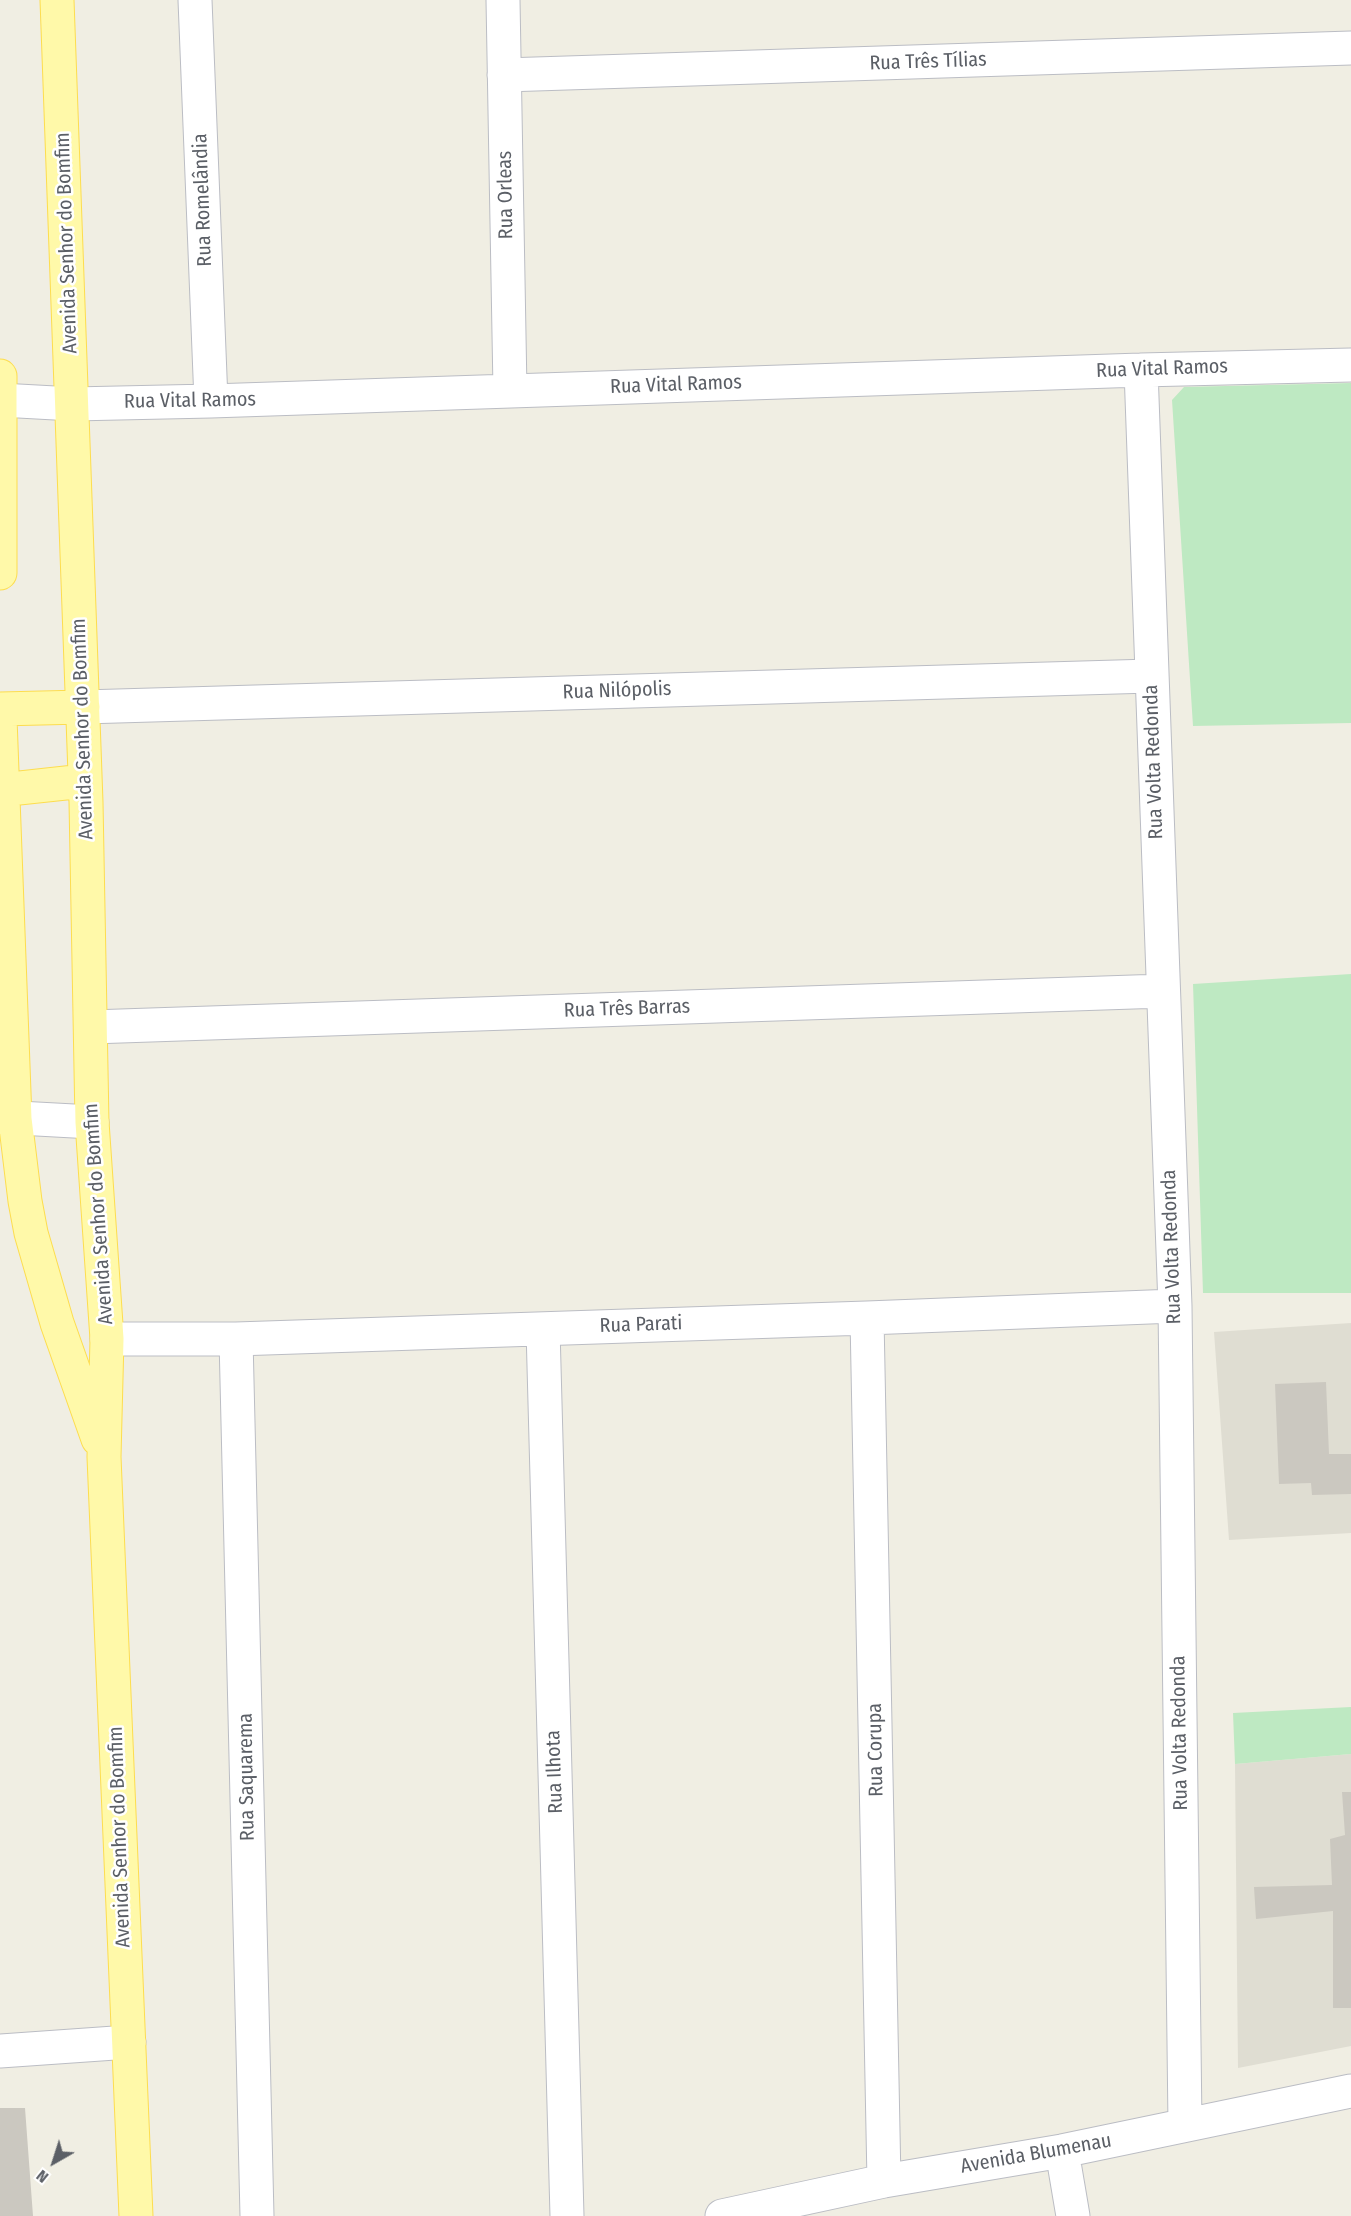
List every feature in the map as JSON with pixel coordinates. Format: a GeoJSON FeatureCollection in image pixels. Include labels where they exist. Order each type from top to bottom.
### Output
{"type":"FeatureCollection","features":[{"type":"Feature","properties":{"kind":"main road","name":"Avenida Senhor do Bomfim"},"geometry":{"type":"LineString","coordinates":[[57,0],[86,802],[92,1122],[107,1338],[104,1457],[136,2216]]}},
{"type":"Feature","properties":{"kind":"main road"},"geometry":{"type":"LineString","coordinates":[[0,392],[0,573]]}},
{"type":"Feature","properties":{"kind":"main road"},"geometry":{"type":"LineString","coordinates":[[0,709],[82,707]]}},
{"type":"Feature","properties":{"kind":"main road","name":"Avenida Senhor do Bomfim"},"geometry":{"type":"LineString","coordinates":[[0,718],[7,1118],[31,1233],[57,1323],[104,1457]]}},
{"type":"Feature","properties":{"kind":"main road"},"geometry":{"type":"LineString","coordinates":[[1,790],[84,781]]}},
{"type":"Feature","properties":{"kind":"street","name":"Rua Romelândia"},"geometry":{"type":"LineString","coordinates":[[195,0],[212,401]]}},
{"type":"Feature","properties":{"kind":"street","name":"Rua Orleas"},"geometry":{"type":"LineString","coordinates":[[503,0],[510,390]]}},
{"type":"Feature","properties":{"kind":"street","name":"Rua Três Tílias"},"geometry":{"type":"LineString","coordinates":[[504,75],[1351,48]]}},
{"type":"Feature","properties":{"kind":"street","name":"Rua Vital Ramos"},"geometry":{"type":"LineString","coordinates":[[0,392],[73,404],[1351,365]]}},
{"type":"Feature","properties":{"kind":"street","name":"Rua Volta Redonda"},"geometry":{"type":"LineString","coordinates":[[1141,370],[1175,1306],[1185,2126]]}},
{"type":"Feature","properties":{"kind":"street","name":"Rua Nilópolis"},"geometry":{"type":"LineString","coordinates":[[82,707],[1151,676]]}},
{"type":"Feature","properties":{"kind":"street","name":"Rua Três Barras"},"geometry":{"type":"LineString","coordinates":[[91,1027],[1163,991]]}},
{"type":"Feature","properties":{"kind":"street"},"geometry":{"type":"LineString","coordinates":[[7,1118],[92,1122]]}},
{"type":"Feature","properties":{"kind":"street","name":"Rua Parati"},"geometry":{"type":"LineString","coordinates":[[107,1338],[236,1339],[1175,1306]]}},
{"type":"Feature","properties":{"kind":"street","name":"Rua Corupa"},"geometry":{"type":"LineString","coordinates":[[867,1318],[884,2181]]}},
{"type":"Feature","properties":{"kind":"street","name":"Rua Ilhota"},"geometry":{"type":"LineString","coordinates":[[543,1329],[567,2216]]}},
{"type":"Feature","properties":{"kind":"street","name":"Rua Saquarema"},"geometry":{"type":"LineString","coordinates":[[236,1339],[257,2216]]}},
{"type":"Feature","properties":{"kind":"street"},"geometry":{"type":"LineString","coordinates":[[0,2050],[129,2042]]}},
{"type":"Feature","properties":{"kind":"street","name":"Avenida Blumenau"},"geometry":{"type":"LineString","coordinates":[[722,2216],[884,2181],[1062,2151],[1351,2091]]}},
{"type":"Feature","properties":{"kind":"street"},"geometry":{"type":"LineString","coordinates":[[1062,2151],[1073,2216]]}},
{"type":"Feature","properties":{"kind":"shaded area"},"geometry":{"type":"Polygon","coordinates":[[[1351,1323],[1351,1533],[1229,1540],[1214,1332],[1351,1323]]]}},
{"type":"Feature","properties":{"kind":"shaded area"},"geometry":{"type":"Polygon","coordinates":[[[1351,1754],[1351,2046],[1238,2068],[1235,1764],[1351,1754]]]}},
{"type":"Feature","properties":{"kind":"green space"},"geometry":{"type":"Polygon","coordinates":[[[1351,383],[1351,723],[1193,726],[1172,400],[1184,387],[1351,383]]]}},
{"type":"Feature","properties":{"kind":"green space"},"geometry":{"type":"Polygon","coordinates":[[[1351,974],[1351,1293],[1203,1293],[1193,984],[1351,974]]]}},
{"type":"Feature","properties":{"kind":"green space"},"geometry":{"type":"Polygon","coordinates":[[[1351,1707],[1351,1754],[1235,1764],[1233,1713],[1351,1707]]]}},
{"type":"Feature","properties":{"kind":"building"},"geometry":{"type":"Polygon","coordinates":[[[1326,1382],[1329,1454],[1351,1454],[1351,1494],[1312,1495],[1311,1483],[1279,1484],[1275,1384],[1326,1382]]]}},
{"type":"Feature","properties":{"kind":"building"},"geometry":{"type":"Polygon","coordinates":[[[1342,1792],[1351,1792],[1351,2008],[1333,2008],[1333,1911],[1256,1919],[1254,1887],[1332,1885],[1330,1839],[1345,1835],[1342,1792]]]}},
{"type":"Feature","properties":{"kind":"building"},"geometry":{"type":"Polygon","coordinates":[[[0,2108],[25,2108],[33,2216],[0,2216],[0,2108]]]}}]}
